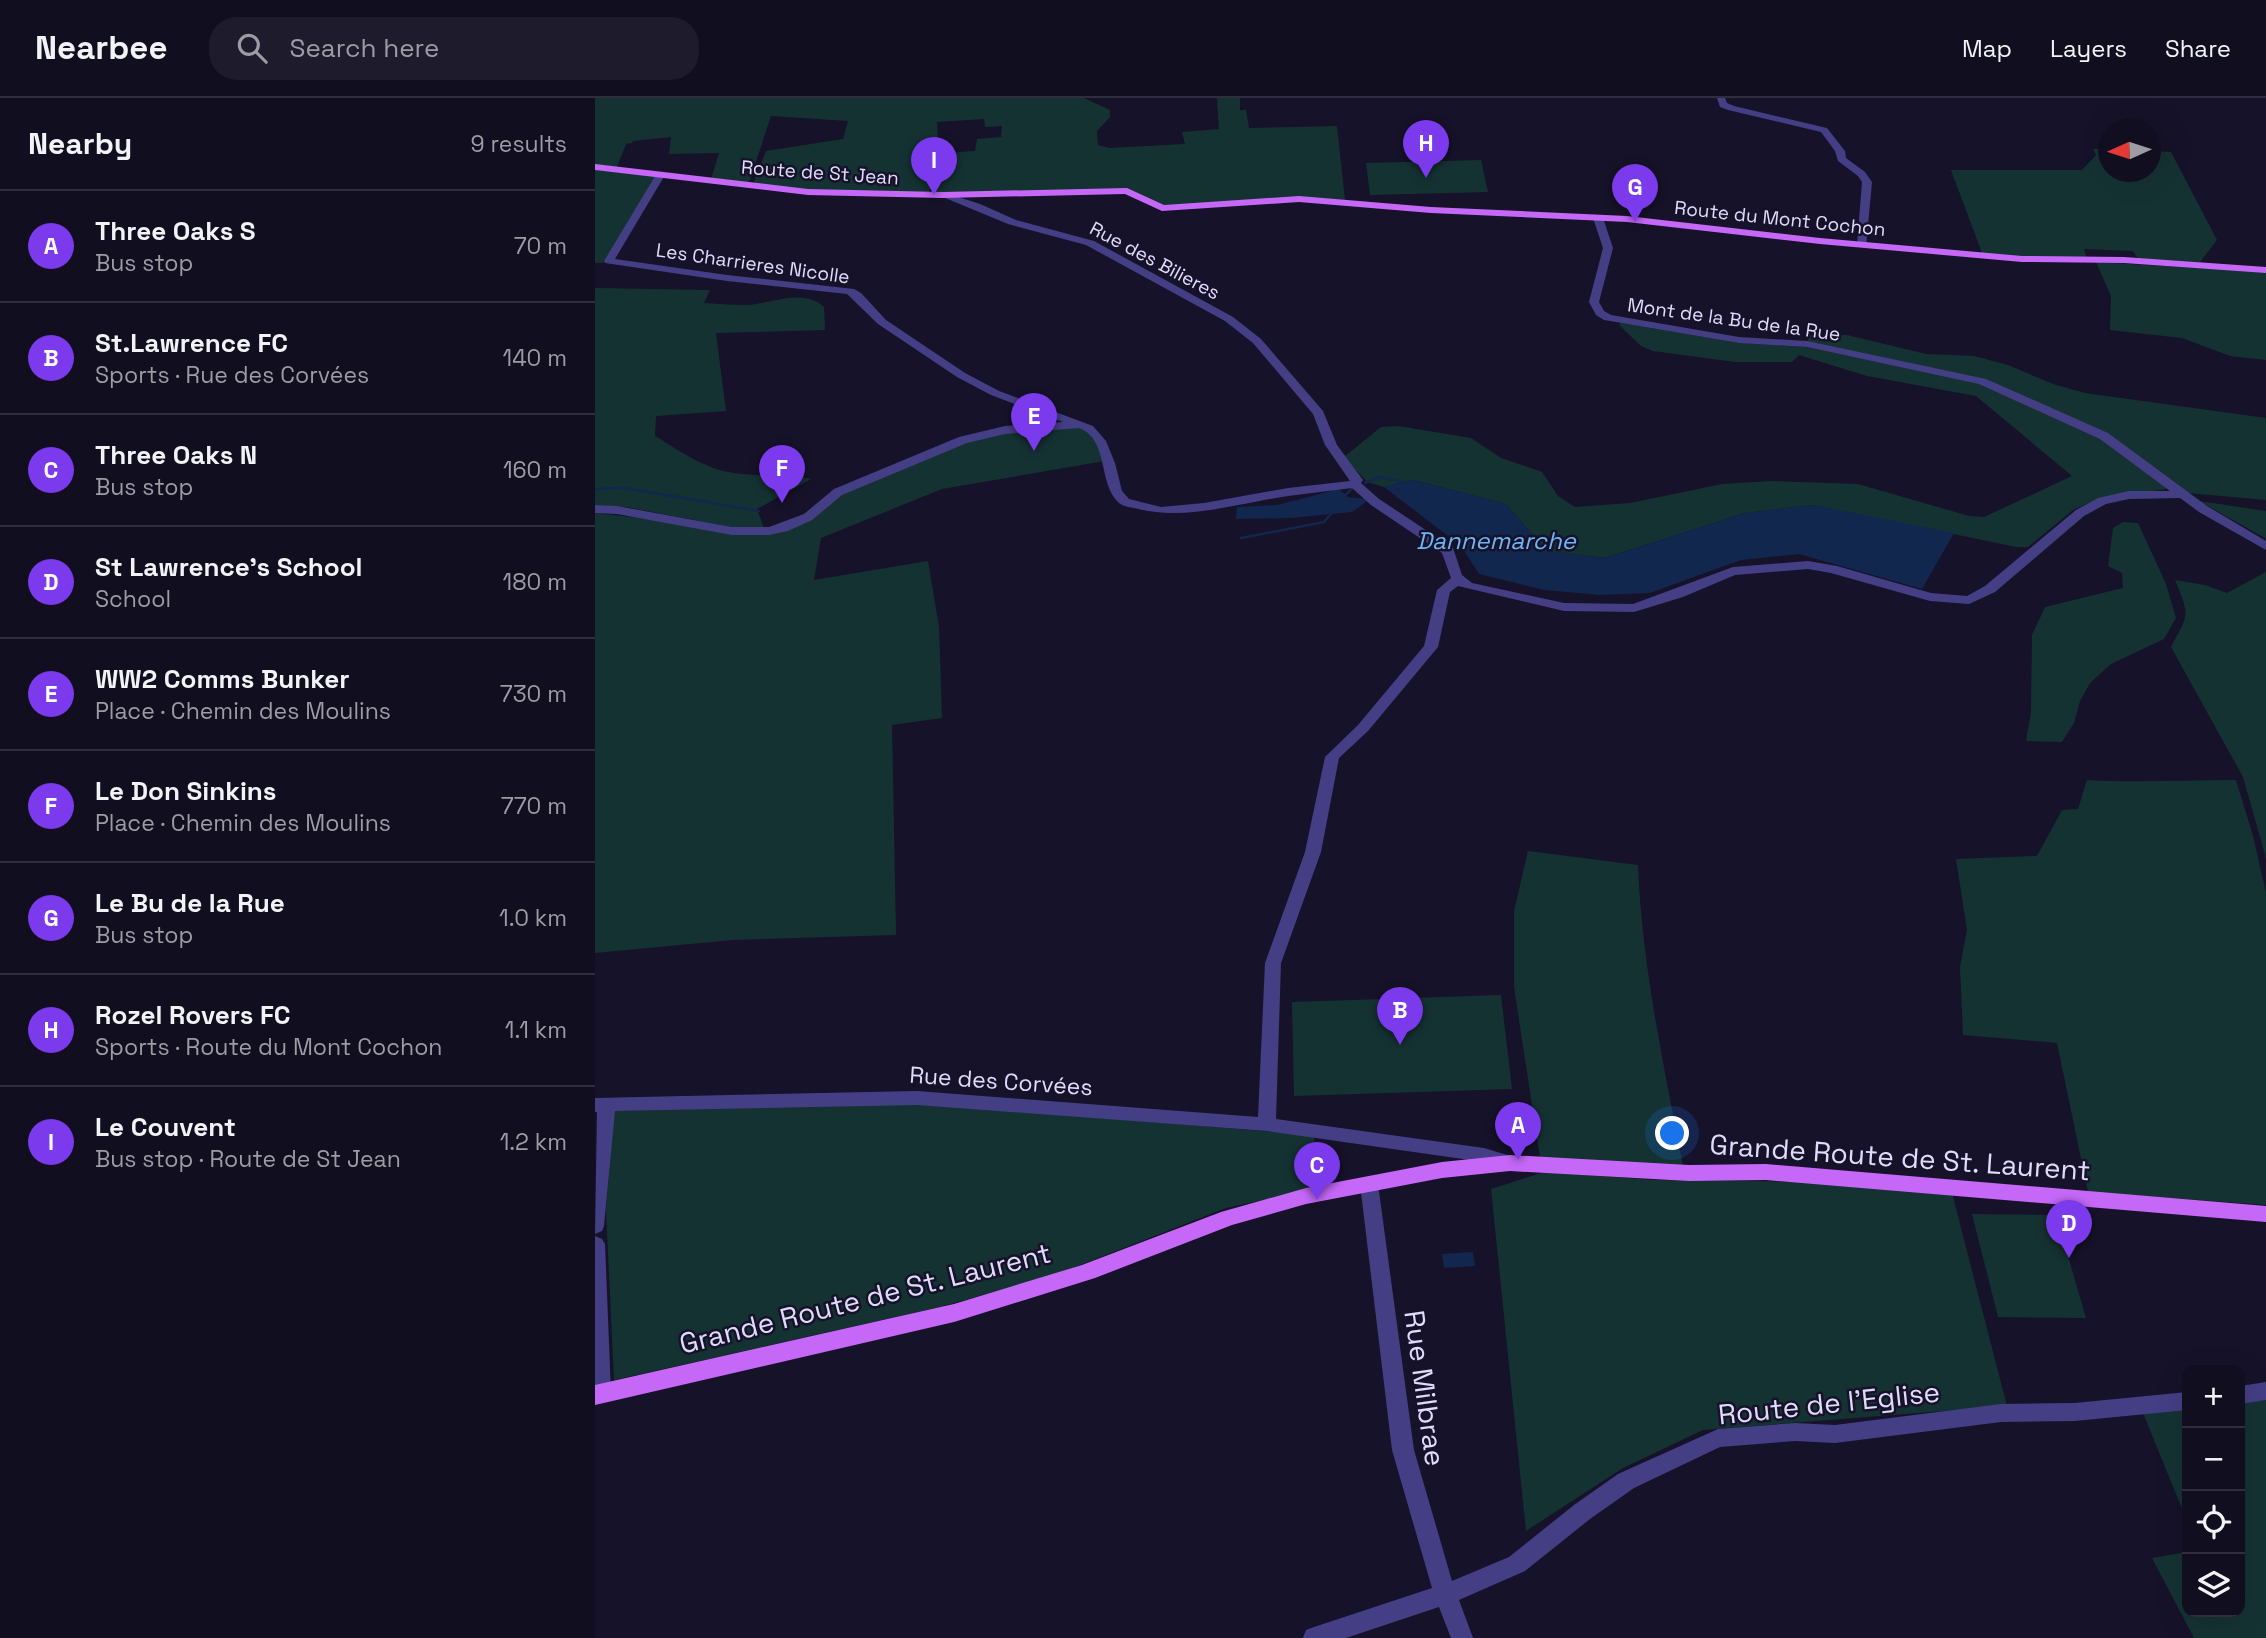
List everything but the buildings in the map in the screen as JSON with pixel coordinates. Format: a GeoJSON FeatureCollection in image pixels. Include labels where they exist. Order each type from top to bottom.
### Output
{"type":"FeatureCollection","features":[{"type":"Feature","properties":{"kind":"main road","name":"Route de St Jean"},"geometry":{"type":"LineString","coordinates":[[595,166],[808,192],[943,195],[1127,191]]}},
{"type":"Feature","properties":{"kind":"main road","name":"Route du Mont Cochon"},"geometry":{"type":"LineString","coordinates":[[1127,191],[1162,208],[1299,200],[1431,211],[1598,218],[2022,259],[2124,260],[2266,270]]}},
{"type":"Feature","properties":{"kind":"main road","name":"Grande Route de St. Laurent"},"geometry":{"type":"LineString","coordinates":[[598,1394],[954,1313],[1087,1272],[1228,1218],[1306,1196],[1442,1170],[1510,1163],[1689,1172],[1766,1172],[2266,1214]]}},
{"type":"Feature","properties":{"kind":"street"},"geometry":{"type":"LineString","coordinates":[[1721,98],[1723,105],[1731,108],[1824,130],[1840,151],[1840,159],[1862,174],[1867,182],[1862,245]]}},
{"type":"Feature","properties":{"kind":"street","name":"Les Charrieres Nicolle"},"geometry":{"type":"LineString","coordinates":[[660,175],[609,261],[727,278],[850,291],[882,322],[961,375],[995,393],[1080,425]]}},
{"type":"Feature","properties":{"kind":"street","name":"Rue des Bilieres"},"geometry":{"type":"LineString","coordinates":[[943,195],[977,206],[1012,222],[1090,243],[1229,319],[1257,341],[1318,413],[1331,445],[1357,480],[1355,484]]}},
{"type":"Feature","properties":{"kind":"street","name":"Mont de la Bu de la Rue"},"geometry":{"type":"LineString","coordinates":[[1598,218],[1608,248],[1594,302],[1600,313],[1608,318],[1739,340],[1807,344],[1982,381],[2104,436],[2183,494]]}},
{"type":"Feature","properties":{"kind":"street"},"geometry":{"type":"LineString","coordinates":[[595,509],[617,510],[732,531],[769,531],[784,528],[808,517],[838,492],[963,440],[1005,430],[1080,425],[1089,428],[1100,440],[1116,492],[1125,502],[1161,511],[1355,484],[1375,502],[1448,551],[1457,580],[1468,586],[1564,607],[1634,608],[1678,594],[1733,571],[1808,565],[1832,569],[1930,597],[1969,600],[1990,589],[2080,513],[2102,501],[2129,495],[2183,494],[2266,546]]}},
{"type":"Feature","properties":{"kind":"street"},"geometry":{"type":"LineString","coordinates":[[1267,1124],[1273,963],[1313,852],[1332,757],[1363,728],[1431,647],[1444,590],[1457,580]]}},
{"type":"Feature","properties":{"kind":"street","name":"Rue des Corvées"},"geometry":{"type":"LineString","coordinates":[[595,1226],[601,1105],[917,1098],[1267,1124],[1484,1155],[1510,1163]]}},
{"type":"Feature","properties":{"kind":"street"},"geometry":{"type":"LineString","coordinates":[[1439,1148],[1442,1170]]}},
{"type":"Feature","properties":{"kind":"street","name":"Rue Milbrae"},"geometry":{"type":"LineString","coordinates":[[1369,1184],[1403,1450],[1413,1492],[1462,1638]]}},
{"type":"Feature","properties":{"kind":"street"},"geometry":{"type":"LineString","coordinates":[[595,1244],[598,1394]]}},
{"type":"Feature","properties":{"kind":"street"},"geometry":{"type":"LineString","coordinates":[[2245,1394],[2266,1391]]}},
{"type":"Feature","properties":{"kind":"street","name":"Route de l'Eglise"},"geometry":{"type":"LineString","coordinates":[[1314,1638],[1447,1594],[1517,1564],[1582,1512],[1626,1482],[1718,1438],[1795,1432],[1835,1434],[2001,1413],[2075,1412],[2182,1401]]}},
{"type":"Feature","properties":{"kind":"green space"},"geometry":{"type":"Polygon","coordinates":[[[595,98],[1084,98],[1110,110],[1110,117],[1097,131],[1098,145],[1109,148],[1185,144],[1182,132],[1219,129],[1217,98],[1240,98],[1240,110],[1246,110],[1249,128],[1337,126],[1345,200],[1297,198],[1163,206],[1132,191],[935,193],[945,153],[975,151],[977,139],[1001,137],[1002,126],[985,127],[984,119],[937,122],[939,149],[929,192],[786,189],[753,184],[766,151],[843,139],[848,121],[771,116],[750,180],[746,183],[711,179],[719,153],[669,154],[671,137],[626,144],[617,167],[595,165],[595,98]]]}},
{"type":"Feature","properties":{"kind":"green space"},"geometry":{"type":"Polygon","coordinates":[[[2093,149],[2098,149],[2098,182],[2161,182],[2161,152],[2171,152],[2217,240],[2200,262],[2138,259],[2133,251],[2084,249],[2087,259],[2029,258],[1982,253],[1951,170],[2082,170],[2096,155],[2093,149]]]}},
{"type":"Feature","properties":{"kind":"green space"},"geometry":{"type":"Polygon","coordinates":[[[1481,160],[1488,192],[1370,195],[1366,163],[1481,160]]]}},
{"type":"Feature","properties":{"kind":"green space"},"geometry":{"type":"Polygon","coordinates":[[[595,168],[657,176],[603,263],[595,263],[595,168]]]}},
{"type":"Feature","properties":{"kind":"green space"},"geometry":{"type":"Polygon","coordinates":[[[2096,262],[2266,272],[2266,360],[2230,356],[2182,338],[2110,330],[2111,296],[2096,262]]]}},
{"type":"Feature","properties":{"kind":"green space"},"geometry":{"type":"Polygon","coordinates":[[[595,288],[710,290],[704,303],[749,305],[797,297],[816,301],[824,307],[825,330],[716,333],[726,411],[656,416],[655,436],[713,468],[744,474],[811,479],[757,509],[764,528],[737,528],[626,507],[595,505],[595,288]]]}},
{"type":"Feature","properties":{"kind":"green space"},"geometry":{"type":"Polygon","coordinates":[[[1621,323],[1740,343],[1806,347],[1980,383],[2100,437],[2167,486],[2166,489],[2097,499],[2073,510],[2028,547],[2016,547],[1813,505],[1745,513],[1605,558],[1547,551],[1506,504],[1413,480],[1384,487],[1367,482],[1344,457],[1381,427],[1398,426],[1471,438],[1501,458],[1542,472],[1558,496],[1575,507],[1630,503],[1722,484],[1771,481],[1858,484],[1969,516],[1984,517],[2072,476],[1976,396],[1867,376],[1799,355],[1792,362],[1735,362],[1653,351],[1641,346],[1619,325],[1621,323]]]}},
{"type":"Feature","properties":{"kind":"green space"},"geometry":{"type":"Polygon","coordinates":[[[1807,335],[1847,335],[1926,354],[1974,356],[2008,365],[2053,384],[2085,393],[2266,418],[2266,500],[2187,493],[2105,435],[1984,380],[1809,343],[1807,335]]]}},
{"type":"Feature","properties":{"kind":"green space"},"geometry":{"type":"Polygon","coordinates":[[[1078,427],[1092,436],[1105,461],[942,489],[821,538],[814,580],[928,561],[939,627],[942,718],[892,725],[896,935],[733,940],[595,953],[595,513],[776,533],[838,495],[966,442],[1009,432],[1078,427]]]}},
{"type":"Feature","properties":{"kind":"green space"},"geometry":{"type":"Polygon","coordinates":[[[2199,501],[2266,511],[2266,538],[2263,537],[2199,501]]]}},
{"type":"Feature","properties":{"kind":"green space"},"geometry":{"type":"Polygon","coordinates":[[[2123,522],[2138,523],[2166,584],[2176,618],[2164,639],[2111,664],[2090,683],[2080,701],[2074,723],[2062,742],[2026,741],[2031,712],[2032,635],[2045,607],[2123,588],[2122,573],[2108,566],[2113,528],[2123,522]]]}},
{"type":"Feature","properties":{"kind":"green space"},"geometry":{"type":"Polygon","coordinates":[[[2266,572],[2266,858],[2243,777],[2171,647],[2185,615],[2175,580],[2205,585],[2227,593],[2266,572]]]}},
{"type":"Feature","properties":{"kind":"green space"},"geometry":{"type":"Polygon","coordinates":[[[2087,780],[2236,780],[2266,893],[2266,1205],[2088,1192],[2057,1043],[1963,1035],[1960,967],[1967,930],[1956,859],[2037,856],[2062,810],[2078,809],[2087,780]]]}},
{"type":"Feature","properties":{"kind":"green space"},"geometry":{"type":"Polygon","coordinates":[[[1528,851],[1638,865],[1649,979],[1683,1166],[1540,1158],[1514,987],[1514,911],[1528,851]]]}},
{"type":"Feature","properties":{"kind":"green space"},"geometry":{"type":"Polygon","coordinates":[[[1501,995],[1512,1089],[1294,1096],[1292,1002],[1501,995]]]}},
{"type":"Feature","properties":{"kind":"green space"},"geometry":{"type":"Polygon","coordinates":[[[914,1103],[1314,1135],[1318,1188],[1226,1208],[1057,1274],[940,1307],[614,1380],[606,1210],[614,1111],[914,1103]]]}},
{"type":"Feature","properties":{"kind":"green space"},"geometry":{"type":"Polygon","coordinates":[[[1544,1172],[1655,1180],[1823,1182],[1952,1193],[2007,1406],[1703,1430],[1623,1468],[1526,1531],[1491,1189],[1544,1172]]]}},
{"type":"Feature","properties":{"kind":"green space"},"geometry":{"type":"Polygon","coordinates":[[[1972,1214],[2056,1215],[2086,1318],[1998,1317],[1972,1214]]]}},
{"type":"Feature","properties":{"kind":"green space"},"geometry":{"type":"Polygon","coordinates":[[[2266,1400],[2266,1638],[2194,1638],[2183,1617],[2245,1617],[2245,1402],[2266,1400]]]}},
{"type":"Feature","properties":{"kind":"green space"},"geometry":{"type":"Polygon","coordinates":[[[2182,1409],[2182,1509],[2143,1413],[2182,1409]]]}},
{"type":"Feature","properties":{"kind":"green space"},"geometry":{"type":"Polygon","coordinates":[[[2182,1553],[2182,1615],[2152,1558],[2182,1553]]]}},
{"type":"Feature","properties":{"kind":"water","name":"Dannemarche"},"geometry":{"type":"Polygon","coordinates":[[[1413,480],[1506,504],[1547,551],[1605,558],[1745,513],[1813,505],[1954,533],[1922,589],[1799,554],[1741,560],[1650,593],[1600,595],[1544,590],[1479,574],[1461,546],[1384,487],[1413,480]]]}},
{"type":"Feature","properties":{"kind":"water"},"geometry":{"type":"Polygon","coordinates":[[[1339,489],[1348,497],[1365,499],[1366,502],[1352,512],[1292,518],[1236,519],[1237,507],[1277,505],[1339,489]]]}},
{"type":"Feature","properties":{"kind":"water"},"geometry":{"type":"Polygon","coordinates":[[[1473,1252],[1475,1266],[1444,1268],[1442,1254],[1473,1252]]]}},
{"type":"Feature","properties":{"kind":"waterway"},"geometry":{"type":"LineString","coordinates":[[1365,483],[1379,477],[1403,482]]}},
{"type":"Feature","properties":{"kind":"waterway"},"geometry":{"type":"LineString","coordinates":[[595,489],[624,488],[759,511]]}},
{"type":"Feature","properties":{"kind":"waterway"},"geometry":{"type":"LineString","coordinates":[[1343,497],[1352,489]]}},
{"type":"Feature","properties":{"kind":"waterway"},"geometry":{"type":"LineString","coordinates":[[1241,538],[1324,522],[1335,509]]}},
{"type":"Feature","properties":{"kind":"place","name":"Rozel Rovers FC"},"geometry":{"type":"Point","coordinates":[1426,178]}},
{"type":"Feature","properties":{"kind":"place","name":"Le Couvent"},"geometry":{"type":"Point","coordinates":[934,195]}},
{"type":"Feature","properties":{"kind":"place","name":"Le Bu de la Rue"},"geometry":{"type":"Point","coordinates":[1635,222]}},
{"type":"Feature","properties":{"kind":"place","name":"WW2 Comms Bunker"},"geometry":{"type":"Point","coordinates":[1034,451]}},
{"type":"Feature","properties":{"kind":"place","name":"Le Don Sinkins"},"geometry":{"type":"Point","coordinates":[782,503]}},
{"type":"Feature","properties":{"kind":"place","name":"St.Lawrence FC"},"geometry":{"type":"Point","coordinates":[1400,1045]}},
{"type":"Feature","properties":{"kind":"place","name":"Three Oaks S"},"geometry":{"type":"Point","coordinates":[1518,1160]}},
{"type":"Feature","properties":{"kind":"place","name":"Three Oaks N"},"geometry":{"type":"Point","coordinates":[1317,1200]}},
{"type":"Feature","properties":{"kind":"place","name":"St Lawrence's School"},"geometry":{"type":"Point","coordinates":[2069,1258]}}]}
